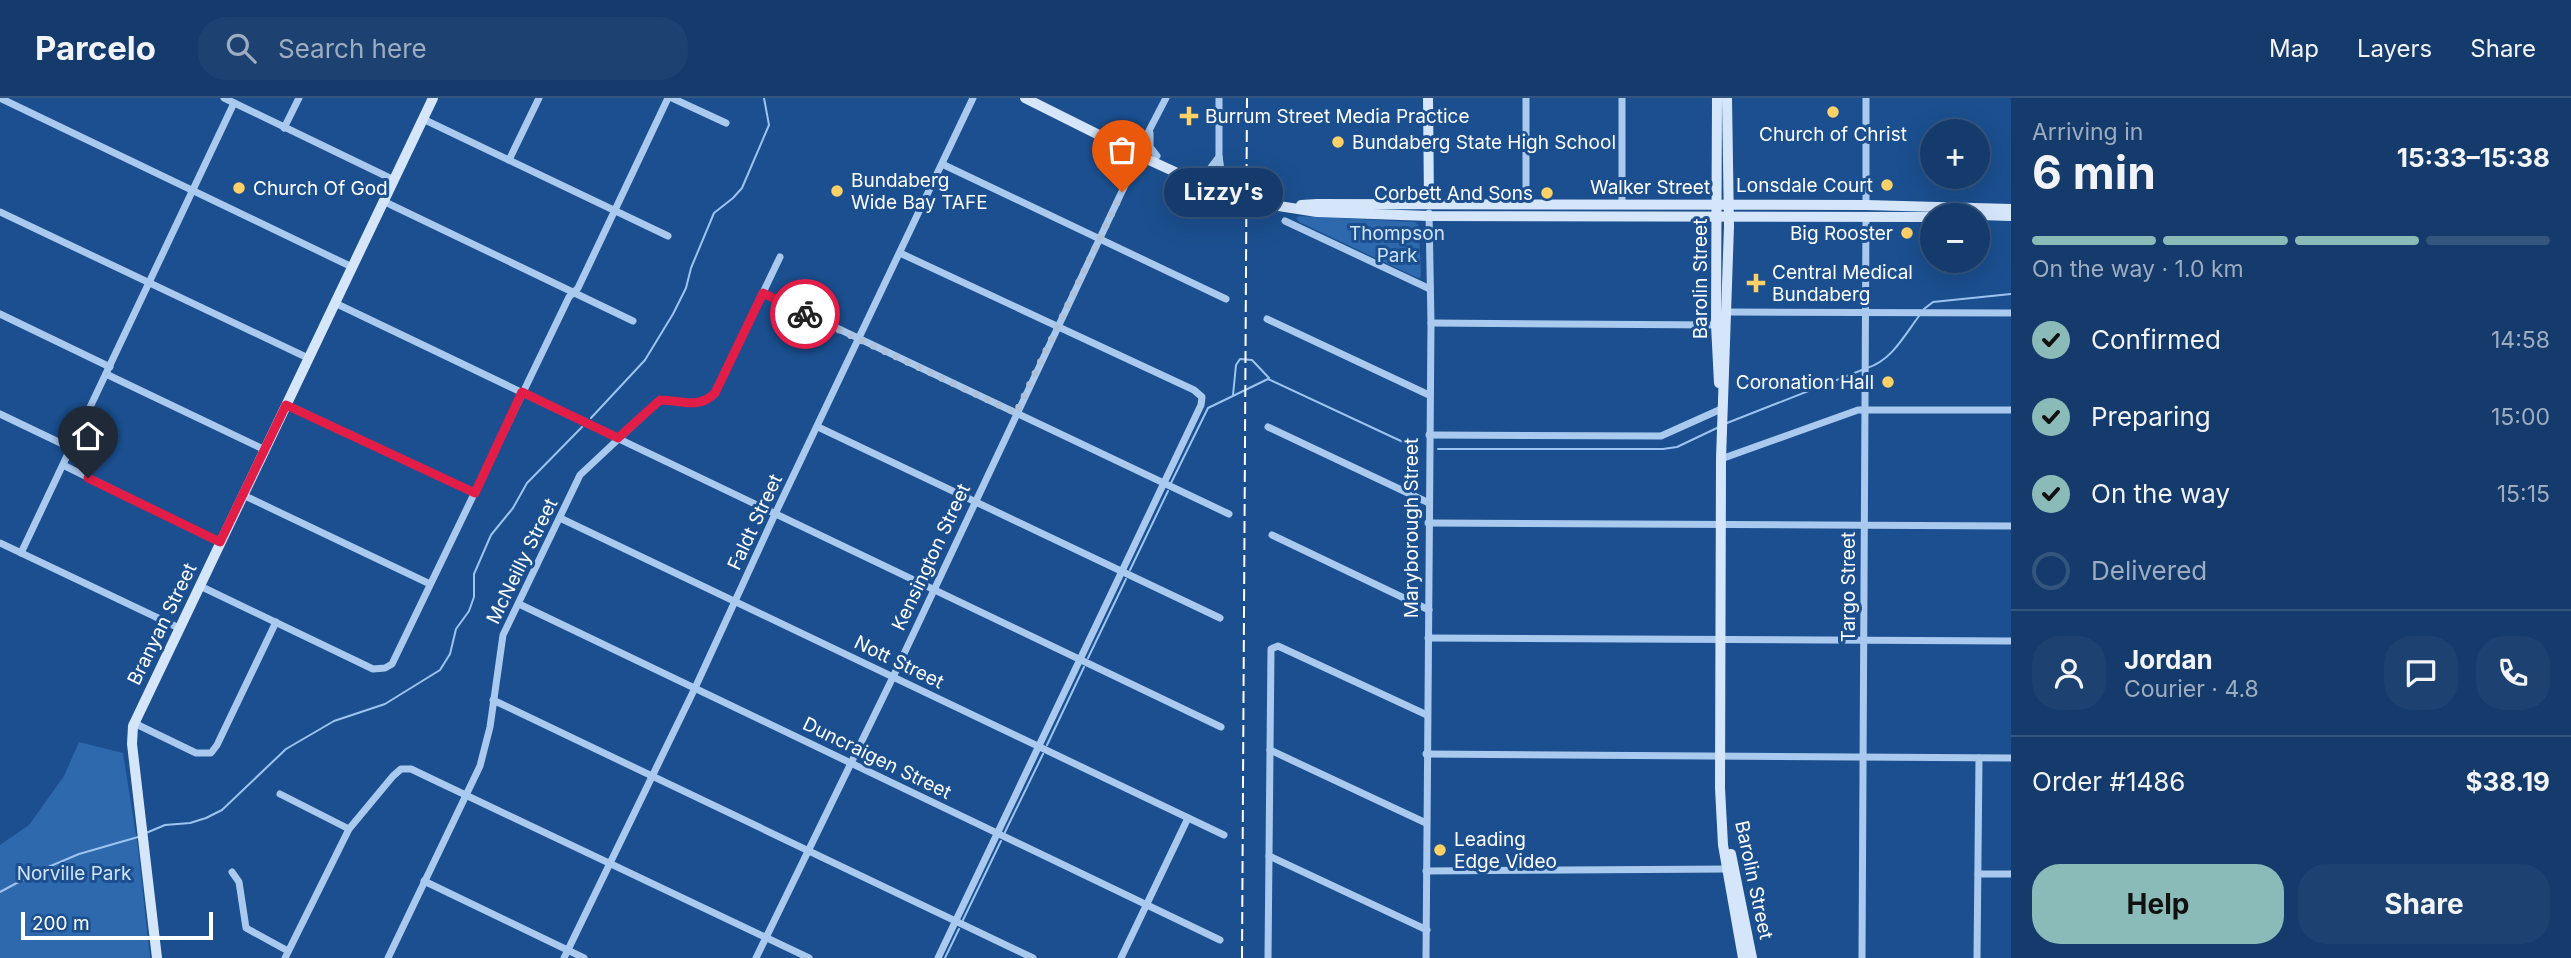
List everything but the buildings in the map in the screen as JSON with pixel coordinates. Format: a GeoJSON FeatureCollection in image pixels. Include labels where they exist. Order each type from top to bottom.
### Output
{"type":"FeatureCollection","features":[{"type":"Feature","properties":{"kind":"main road","name":"Branyan Street"},"geometry":{"type":"LineString","coordinates":[[157,958],[131,737],[134,723],[433,98]]}},
{"type":"Feature","properties":{"kind":"main road","name":"Walker Street"},"geometry":{"type":"LineString","coordinates":[[1025,98],[1234,199],[1317,212],[1429,216],[1723,210],[1866,211],[1920,217]]}},
{"type":"Feature","properties":{"kind":"main road","name":"Walker Street"},"geometry":{"type":"LineString","coordinates":[[1039,98],[1143,154],[1196,174],[1213,187]]}},
{"type":"Feature","properties":{"kind":"main road","name":"Maryborough Street"},"geometry":{"type":"LineString","coordinates":[[1428,98],[1429,204]]}},
{"type":"Feature","properties":{"kind":"main road","name":"Barolin Street"},"geometry":{"type":"LineString","coordinates":[[1717,98],[1728,312],[1721,422]]}},
{"type":"Feature","properties":{"kind":"main road","name":"Barolin Street"},"geometry":{"type":"LineString","coordinates":[[1727,98],[1716,325],[1721,422],[1720,757],[1721,810],[1743,958]]}},
{"type":"Feature","properties":{"kind":"main road","name":"Walker Street"},"geometry":{"type":"LineString","coordinates":[[1288,207],[1317,204],[1622,204],[1723,210],[1813,205],[1833,210],[1856,211],[2011,209]]}},
{"type":"Feature","properties":{"kind":"main road"},"geometry":{"type":"LineString","coordinates":[[1990,215],[2011,216]]}},
{"type":"Feature","properties":{"kind":"main road"},"geometry":{"type":"LineString","coordinates":[[1718,360],[1721,351],[1721,326],[1724,314],[1728,312]]}},
{"type":"Feature","properties":{"kind":"main road","name":"Barolin Street"},"geometry":{"type":"LineString","coordinates":[[1730,869],[1752,958]]}},
{"type":"Feature","properties":{"kind":"street"},"geometry":{"type":"LineString","coordinates":[[0,98],[352,267]]}},
{"type":"Feature","properties":{"kind":"street"},"geometry":{"type":"LineString","coordinates":[[224,98],[394,180]]}},
{"type":"Feature","properties":{"kind":"street"},"geometry":{"type":"LineString","coordinates":[[284,128],[299,98]]}},
{"type":"Feature","properties":{"kind":"street"},"geometry":{"type":"LineString","coordinates":[[509,160],[539,98]]}},
{"type":"Feature","properties":{"kind":"street"},"geometry":{"type":"LineString","coordinates":[[200,586],[373,669],[385,668],[394,661],[522,392],[670,98],[726,123]]}},
{"type":"Feature","properties":{"kind":"street","name":"Faldt Street"},"geometry":{"type":"LineString","coordinates":[[566,954],[736,602],[776,512],[973,98]]}},
{"type":"Feature","properties":{"kind":"street"},"geometry":{"type":"LineString","coordinates":[[1133,168],[1143,154],[1166,98]]}},
{"type":"Feature","properties":{"kind":"street"},"geometry":{"type":"LineString","coordinates":[[1213,187],[1222,170],[1219,156],[1219,98]]}},
{"type":"Feature","properties":{"kind":"street"},"geometry":{"type":"LineString","coordinates":[[1526,204],[1527,98]]}},
{"type":"Feature","properties":{"kind":"street"},"geometry":{"type":"LineString","coordinates":[[1622,98],[1622,204]]}},
{"type":"Feature","properties":{"kind":"street","name":"Targo Street"},"geometry":{"type":"LineString","coordinates":[[1862,958],[1866,98]]}},
{"type":"Feature","properties":{"kind":"street"},"geometry":{"type":"LineString","coordinates":[[21,553],[234,103]]}},
{"type":"Feature","properties":{"kind":"street"},"geometry":{"type":"LineString","coordinates":[[422,119],[668,236]]}},
{"type":"Feature","properties":{"kind":"street"},"geometry":{"type":"LineString","coordinates":[[1133,168],[1134,162],[1150,147],[1150,133]]}},
{"type":"Feature","properties":{"kind":"street"},"geometry":{"type":"LineString","coordinates":[[1196,174],[1209,170],[1219,156]]}},
{"type":"Feature","properties":{"kind":"street"},"geometry":{"type":"LineString","coordinates":[[942,164],[1226,299]]}},
{"type":"Feature","properties":{"kind":"street","name":"Kensington Street"},"geometry":{"type":"LineString","coordinates":[[757,958],[1133,168]]}},
{"type":"Feature","properties":{"kind":"street"},"geometry":{"type":"LineString","coordinates":[[383,201],[633,321]]}},
{"type":"Feature","properties":{"kind":"street","name":"Maryborough Street"},"geometry":{"type":"LineString","coordinates":[[1426,958],[1431,323],[1429,204]]}},
{"type":"Feature","properties":{"kind":"street"},"geometry":{"type":"LineString","coordinates":[[0,212],[308,358]]}},
{"type":"Feature","properties":{"kind":"street"},"geometry":{"type":"LineString","coordinates":[[1285,221],[1430,289]]}},
{"type":"Feature","properties":{"kind":"street"},"geometry":{"type":"LineString","coordinates":[[900,253],[1194,390],[1202,397],[1201,405],[1165,484],[938,958]]}},
{"type":"Feature","properties":{"kind":"street","name":"McNeilly Street"},"geometry":{"type":"LineString","coordinates":[[388,958],[486,749],[503,635],[580,475],[660,400],[692,404],[703,402],[715,393],[780,257]]}},
{"type":"Feature","properties":{"kind":"street"},"geometry":{"type":"LineString","coordinates":[[763,293],[1229,514]]}},
{"type":"Feature","properties":{"kind":"street"},"geometry":{"type":"LineString","coordinates":[[335,303],[1221,727]]}},
{"type":"Feature","properties":{"kind":"street"},"geometry":{"type":"LineString","coordinates":[[1728,312],[2011,313]]}},
{"type":"Feature","properties":{"kind":"street"},"geometry":{"type":"LineString","coordinates":[[0,314],[265,450]]}},
{"type":"Feature","properties":{"kind":"street"},"geometry":{"type":"LineString","coordinates":[[1267,319],[1429,395]]}},
{"type":"Feature","properties":{"kind":"street"},"geometry":{"type":"LineString","coordinates":[[1431,323],[1716,325]]}},
{"type":"Feature","properties":{"kind":"street"},"geometry":{"type":"LineString","coordinates":[[286,405],[475,493]]}},
{"type":"Feature","properties":{"kind":"street"},"geometry":{"type":"LineString","coordinates":[[1721,459],[1865,409],[2011,410]]}},
{"type":"Feature","properties":{"kind":"street"},"geometry":{"type":"LineString","coordinates":[[0,414],[71,448]]}},
{"type":"Feature","properties":{"kind":"street"},"geometry":{"type":"LineString","coordinates":[[1429,435],[1654,436],[1721,422]]}},
{"type":"Feature","properties":{"kind":"street"},"geometry":{"type":"LineString","coordinates":[[818,427],[1220,618]]}},
{"type":"Feature","properties":{"kind":"street"},"geometry":{"type":"LineString","coordinates":[[1268,427],[1429,503]]}},
{"type":"Feature","properties":{"kind":"street"},"geometry":{"type":"LineString","coordinates":[[63,465],[220,542]]}},
{"type":"Feature","properties":{"kind":"street"},"geometry":{"type":"LineString","coordinates":[[243,495],[430,584]]}},
{"type":"Feature","properties":{"kind":"street","name":"Nott Street"},"geometry":{"type":"LineString","coordinates":[[560,518],[1224,835]]}},
{"type":"Feature","properties":{"kind":"street"},"geometry":{"type":"LineString","coordinates":[[1428,523],[2011,526]]}},
{"type":"Feature","properties":{"kind":"street"},"geometry":{"type":"LineString","coordinates":[[1272,535],[1429,610]]}},
{"type":"Feature","properties":{"kind":"street"},"geometry":{"type":"LineString","coordinates":[[0,543],[180,628]]}},
{"type":"Feature","properties":{"kind":"street","name":"Duncraigen Street"},"geometry":{"type":"LineString","coordinates":[[519,604],[1220,940]]}},
{"type":"Feature","properties":{"kind":"street"},"geometry":{"type":"LineString","coordinates":[[134,723],[196,753],[211,752],[217,745],[276,622]]}},
{"type":"Feature","properties":{"kind":"street"},"geometry":{"type":"LineString","coordinates":[[1428,638],[2011,641]]}},
{"type":"Feature","properties":{"kind":"street"},"geometry":{"type":"LineString","coordinates":[[1268,958],[1273,647],[1278,646],[1427,715]]}},
{"type":"Feature","properties":{"kind":"street"},"geometry":{"type":"LineString","coordinates":[[493,700],[1033,958]]}},
{"type":"Feature","properties":{"kind":"street"},"geometry":{"type":"LineString","coordinates":[[1270,750],[1426,823]]}},
{"type":"Feature","properties":{"kind":"street"},"geometry":{"type":"LineString","coordinates":[[1426,754],[2011,758]]}},
{"type":"Feature","properties":{"kind":"street"},"geometry":{"type":"LineString","coordinates":[[1978,958],[1979,758]]}},
{"type":"Feature","properties":{"kind":"street"},"geometry":{"type":"LineString","coordinates":[[232,872],[239,882],[246,928],[287,955],[349,829],[393,776],[401,769],[411,769],[809,958]]}},
{"type":"Feature","properties":{"kind":"street"},"geometry":{"type":"LineString","coordinates":[[280,794],[349,829]]}},
{"type":"Feature","properties":{"kind":"street"},"geometry":{"type":"LineString","coordinates":[[1121,958],[1188,818]]}},
{"type":"Feature","properties":{"kind":"street"},"geometry":{"type":"LineString","coordinates":[[1269,856],[1427,930]]}},
{"type":"Feature","properties":{"kind":"street"},"geometry":{"type":"LineString","coordinates":[[1426,871],[1730,869]]}},
{"type":"Feature","properties":{"kind":"street"},"geometry":{"type":"LineString","coordinates":[[1978,874],[2011,874]]}},
{"type":"Feature","properties":{"kind":"street"},"geometry":{"type":"LineString","coordinates":[[424,881],[566,954],[584,958]]}},
{"type":"Feature","properties":{"kind":"green space","name":"Thompson Park"},"geometry":{"type":"Polygon","coordinates":[[[1296,218],[1415,222],[1419,226],[1421,277],[1418,278],[1299,222],[1296,218]]]}},
{"type":"Feature","properties":{"kind":"green space","name":"Norville Park"},"geometry":{"type":"Polygon","coordinates":[[[79,742],[123,753],[138,848],[150,958],[0,958],[0,845],[29,825],[64,776],[79,742]]]}},
{"type":"Feature","properties":{"kind":"waterway"},"geometry":{"type":"LineString","coordinates":[[591,418],[645,360],[686,288],[691,268],[714,213],[742,188],[769,125],[764,98]]}},
{"type":"Feature","properties":{"kind":"waterway"},"geometry":{"type":"LineString","coordinates":[[1924,309],[1933,302],[2011,294]]}},
{"type":"Feature","properties":{"kind":"waterway"},"geometry":{"type":"LineString","coordinates":[[1867,368],[1884,359],[1903,339],[1919,316]]}},
{"type":"Feature","properties":{"kind":"waterway"},"geometry":{"type":"LineString","coordinates":[[1233,395],[1236,365],[1240,359],[1252,360],[1269,378]]}},
{"type":"Feature","properties":{"kind":"waterway"},"geometry":{"type":"LineString","coordinates":[[1727,423],[1862,370]]}},
{"type":"Feature","properties":{"kind":"waterway"},"geometry":{"type":"LineString","coordinates":[[1171,483],[1208,408],[1268,379],[1418,449]]}},
{"type":"Feature","properties":{"kind":"waterway"},"geometry":{"type":"LineString","coordinates":[[146,833],[165,825],[190,823],[222,810],[286,749],[334,721],[385,704],[440,670],[450,654],[456,629],[469,611],[474,597],[474,574],[491,535],[513,508],[527,483],[582,427]]}},
{"type":"Feature","properties":{"kind":"waterway"},"geometry":{"type":"LineString","coordinates":[[1438,449],[1663,449],[1677,447],[1719,427]]}},
{"type":"Feature","properties":{"kind":"waterway"},"geometry":{"type":"LineString","coordinates":[[1130,570],[1168,491]]}},
{"type":"Feature","properties":{"kind":"waterway"},"geometry":{"type":"LineString","coordinates":[[1088,658],[1126,579]]}},
{"type":"Feature","properties":{"kind":"waterway"},"geometry":{"type":"LineString","coordinates":[[1047,745],[1084,667]]}},
{"type":"Feature","properties":{"kind":"waterway"},"geometry":{"type":"LineString","coordinates":[[1005,832],[1043,754]]}},
{"type":"Feature","properties":{"kind":"waterway"},"geometry":{"type":"LineString","coordinates":[[0,892],[79,854],[138,837]]}},
{"type":"Feature","properties":{"kind":"waterway"},"geometry":{"type":"LineString","coordinates":[[963,920],[1001,841]]}},
{"type":"Feature","properties":{"kind":"waterway"},"geometry":{"type":"LineString","coordinates":[[945,958],[959,929]]}},
{"type":"Feature","properties":{"kind":"railway"},"geometry":{"type":"LineString","coordinates":[[1242,958],[1247,98]]}},
{"type":"Feature","properties":{"kind":"way so far"},"geometry":{"type":"LineString","coordinates":[[805,314],[1016,413],[1122,192]]}},
{"type":"Feature","properties":{"kind":"place","name":"Church of Christ"},"geometry":{"type":"Point","coordinates":[1833,112]}},
{"type":"Feature","properties":{"kind":"place","name":"Burrum Street Media Practice"},"geometry":{"type":"Point","coordinates":[1189,116]}},
{"type":"Feature","properties":{"kind":"place","name":"Bundaberg State High School"},"geometry":{"type":"Point","coordinates":[1338,142]}},
{"type":"Feature","properties":{"kind":"place","name":"Lonsdale Court"},"geometry":{"type":"Point","coordinates":[1887,185]}},
{"type":"Feature","properties":{"kind":"place","name":"Church Of God"},"geometry":{"type":"Point","coordinates":[239,188]}},
{"type":"Feature","properties":{"kind":"place","name":"Bundaberg Wide Bay TAFE"},"geometry":{"type":"Point","coordinates":[837,191]}},
{"type":"Feature","properties":{"kind":"place","name":"Lizzy's"},"geometry":{"type":"Point","coordinates":[1122,192]}},
{"type":"Feature","properties":{"kind":"place","name":"Corbett And Sons"},"geometry":{"type":"Point","coordinates":[1547,193]}},
{"type":"Feature","properties":{"kind":"place","name":"Big Rooster"},"geometry":{"type":"Point","coordinates":[1907,233]}},
{"type":"Feature","properties":{"kind":"place","name":"Central Medical Bundaberg"},"geometry":{"type":"Point","coordinates":[1756,283]}},
{"type":"Feature","properties":{"kind":"place","name":"Coronation Hall"},"geometry":{"type":"Point","coordinates":[1888,382]}},
{"type":"Feature","properties":{"kind":"place","name":"Leading Edge Video"},"geometry":{"type":"Point","coordinates":[1440,850]}},
{"type":"Feature","properties":{"kind":"route"},"geometry":{"type":"LineString","coordinates":[[88,478],[220,542],[286,405],[475,493],[522,392],[618,438],[660,400],[692,404],[703,402],[715,393],[763,293],[805,314]]}}]}
